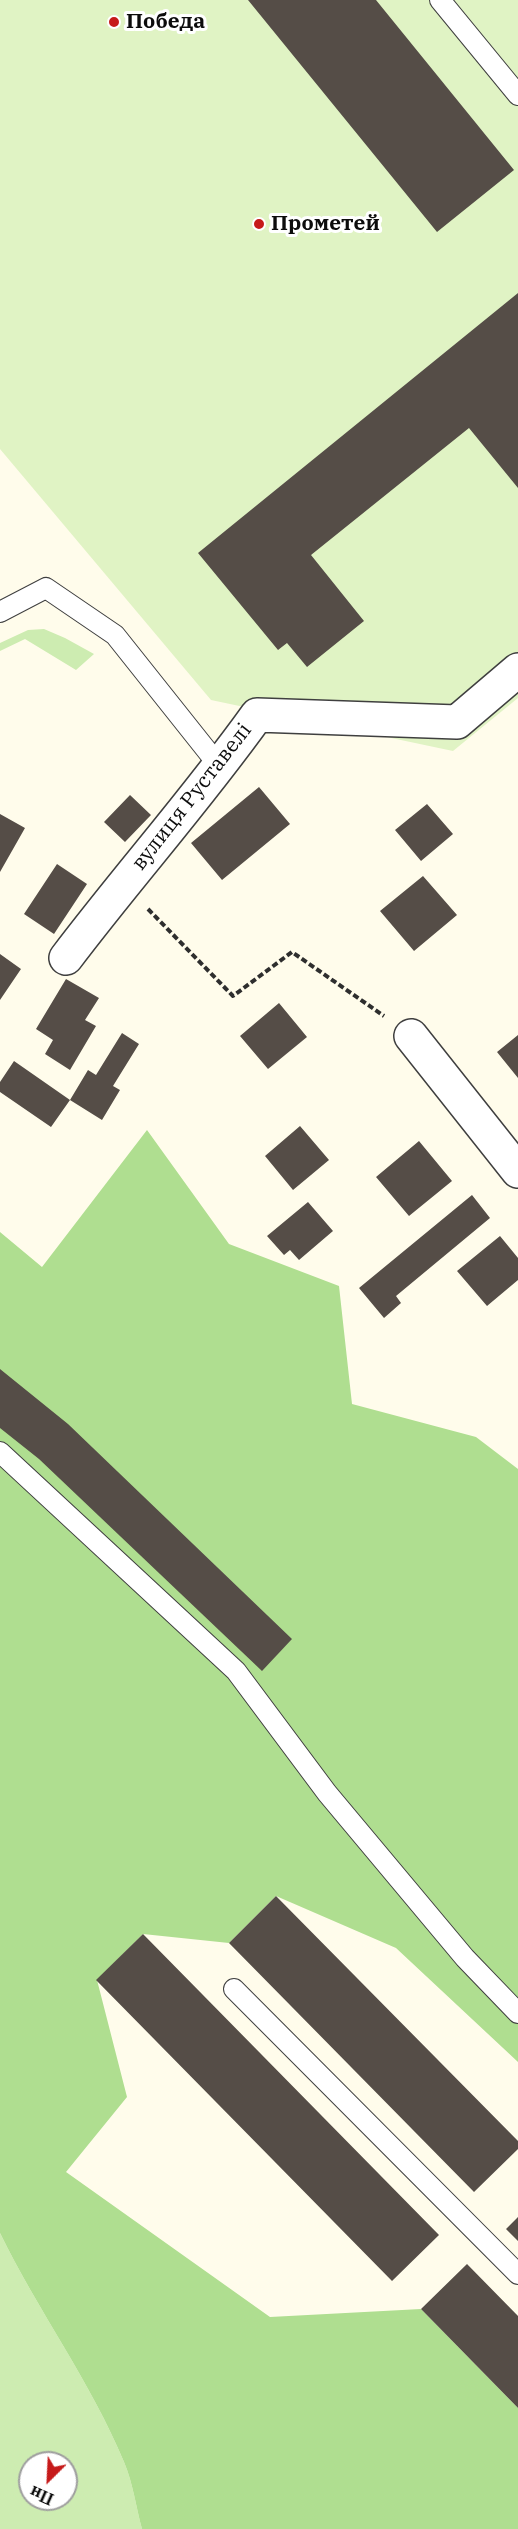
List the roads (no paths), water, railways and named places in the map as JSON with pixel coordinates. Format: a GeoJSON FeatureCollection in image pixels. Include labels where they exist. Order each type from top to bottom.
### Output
{"type":"FeatureCollection","features":[{"type":"Feature","properties":{"kind":"street","name":"вулиця Руставелі"},"geometry":{"type":"LineString","coordinates":[[66,958],[123,884],[220,767],[256,715],[457,722],[518,670]]}},
{"type":"Feature","properties":{"kind":"street"},"geometry":{"type":"LineString","coordinates":[[411,1036],[518,1171]]}},
{"type":"Feature","properties":{"kind":"lane"},"geometry":{"type":"LineString","coordinates":[[440,0],[518,95]]}},
{"type":"Feature","properties":{"kind":"lane"},"geometry":{"type":"LineString","coordinates":[[0,612],[46,588],[115,635],[220,767]]}},
{"type":"Feature","properties":{"kind":"lane"},"geometry":{"type":"LineString","coordinates":[[0,1452],[236,1671],[327,1793],[465,1958],[518,2013]]}},
{"type":"Feature","properties":{"kind":"lane"},"geometry":{"type":"LineString","coordinates":[[234,1989],[518,2274]]}},
{"type":"Feature","properties":{"kind":"place","name":"Победа"},"geometry":{"type":"Point","coordinates":[114,22]}},
{"type":"Feature","properties":{"kind":"place","name":"Прометей"},"geometry":{"type":"Point","coordinates":[259,224]}}]}
